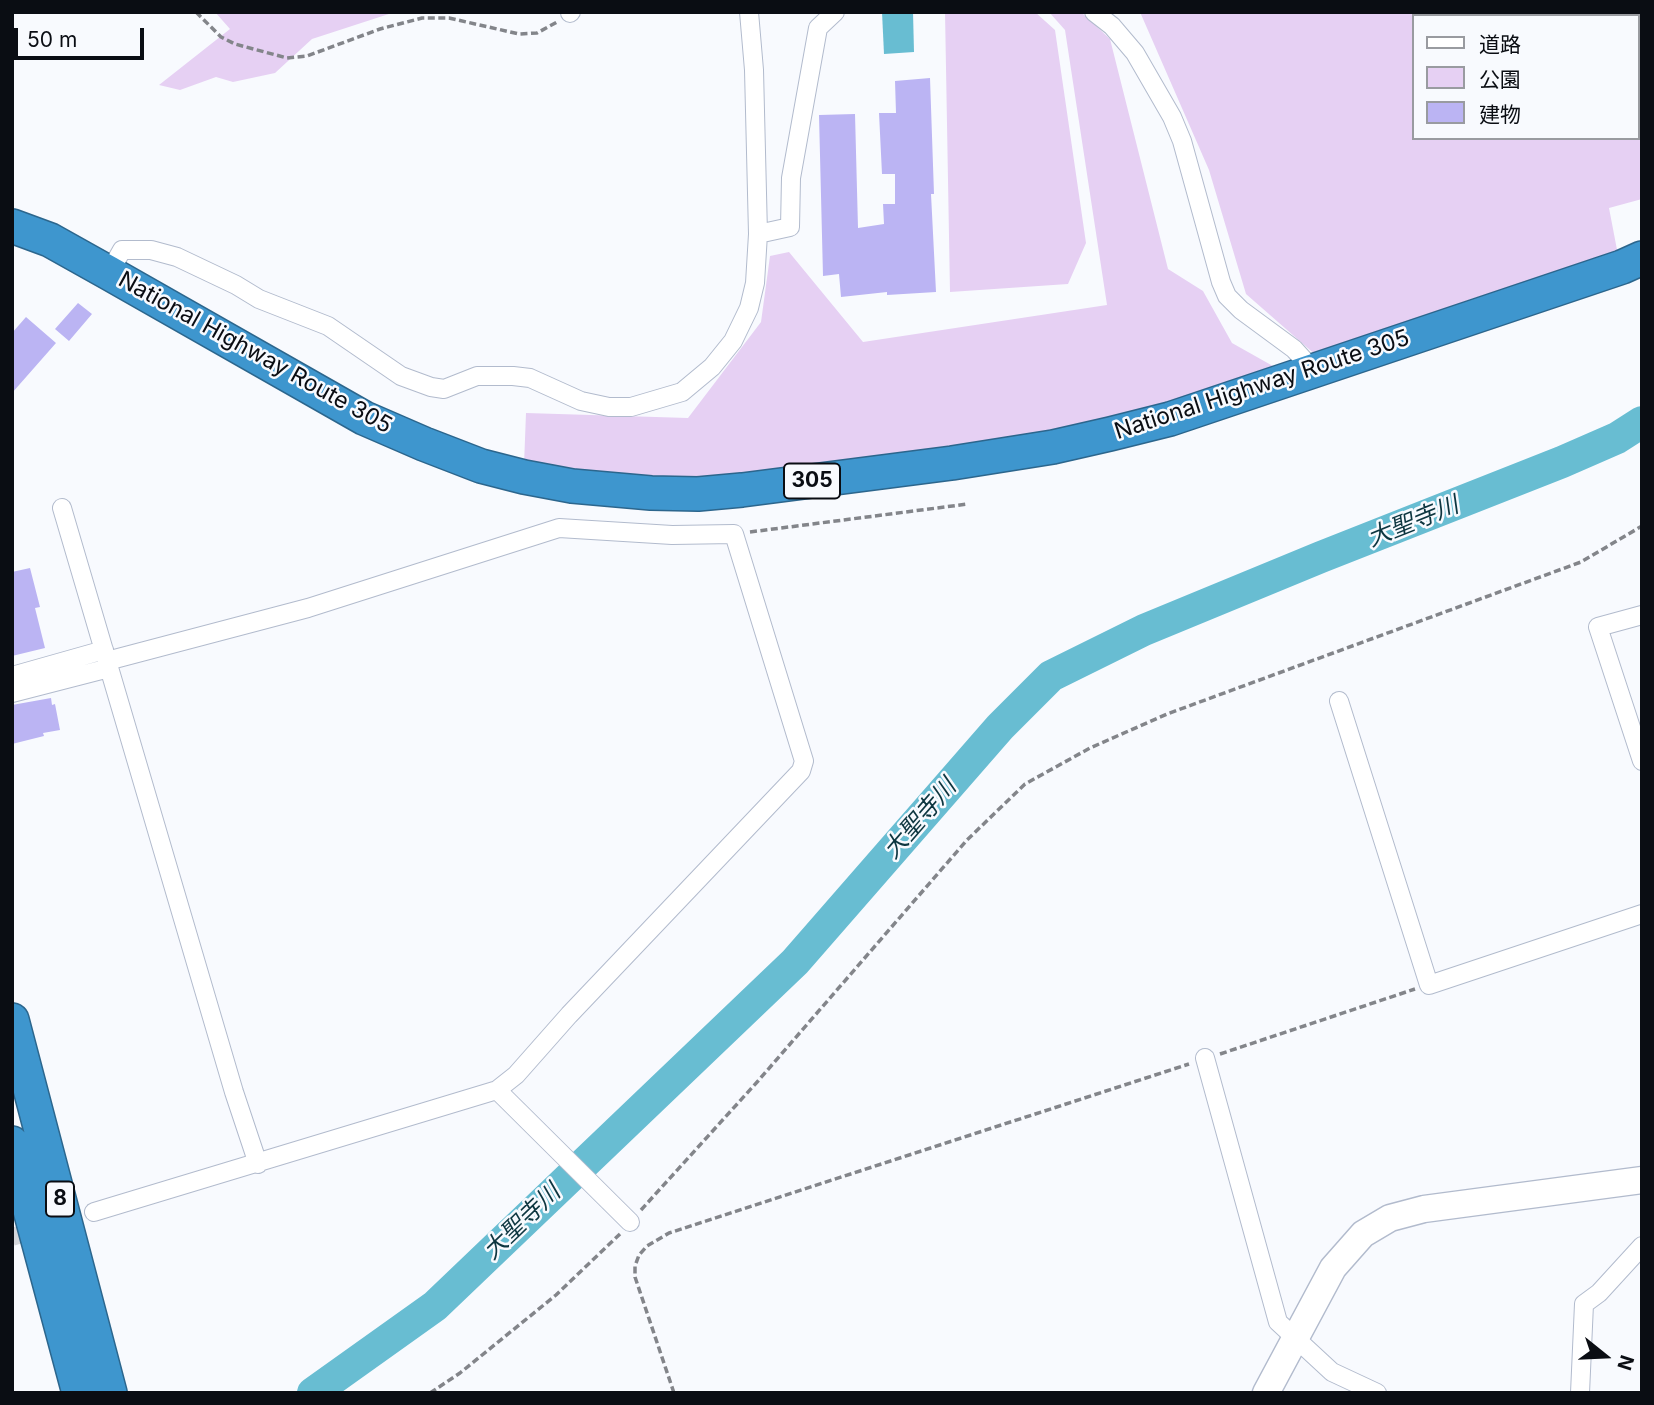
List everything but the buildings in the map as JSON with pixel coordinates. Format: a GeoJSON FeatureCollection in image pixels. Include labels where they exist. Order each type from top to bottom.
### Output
{"type":"FeatureCollection","features":[{"type":"Feature","properties":{"kind":"highway","name":"National Highway Route 305"},"geometry":{"type":"LineString","coordinates":[[12,226],[50,240],[364,418],[412,439],[481,466],[548,481],[609,490],[686,494],[742,490],[952,463],[1053,447],[1170,419],[1642,258]]}},
{"type":"Feature","properties":{"kind":"highway","name":"8"},"geometry":{"type":"LineString","coordinates":[[12,1020],[99,1388]]}},
{"type":"Feature","properties":{"kind":"highway","name":"8"},"geometry":{"type":"LineString","coordinates":[[12,1143],[99,1388]]}},
{"type":"Feature","properties":{"kind":"street"},"geometry":{"type":"LineString","coordinates":[[109,273],[122,250],[152,250],[177,257],[259,299],[328,326],[415,383],[444,389],[477,376],[513,376],[540,382],[582,401],[609,407],[631,407],[682,392],[712,367],[733,341],[749,308],[755,283],[758,234],[750,12]]}},
{"type":"Feature","properties":{"kind":"street"},"geometry":{"type":"LineString","coordinates":[[758,234],[790,228],[791,178],[818,27],[835,12]]}},
{"type":"Feature","properties":{"kind":"street"},"geometry":{"type":"LineString","coordinates":[[1094,12],[1112,26],[1135,53],[1172,117],[1182,141],[1227,296],[1241,310],[1294,349],[1304,360],[1302,374]]}},
{"type":"Feature","properties":{"kind":"street"},"geometry":{"type":"LineString","coordinates":[[62,508],[234,1092],[258,1164]]}},
{"type":"Feature","properties":{"kind":"street"},"geometry":{"type":"LineString","coordinates":[[12,693],[107,660],[308,608],[559,528],[672,535],[734,534],[804,761],[801,771],[569,1015],[516,1075],[498,1090],[93,1212]]}},
{"type":"Feature","properties":{"kind":"street"},"geometry":{"type":"LineString","coordinates":[[1640,750],[1598,627],[1642,615]]}},
{"type":"Feature","properties":{"kind":"street"},"geometry":{"type":"LineString","coordinates":[[12,676],[107,660]]}},
{"type":"Feature","properties":{"kind":"street"},"geometry":{"type":"LineString","coordinates":[[1339,701],[1429,985],[1642,914]]}},
{"type":"Feature","properties":{"kind":"street"},"geometry":{"type":"LineString","coordinates":[[1205,1059],[1278,1322],[1332,1372],[1377,1393]]}},
{"type":"Feature","properties":{"kind":"street"},"geometry":{"type":"LineString","coordinates":[[498,1090],[630,1222]]}},
{"type":"Feature","properties":{"kind":"street"},"geometry":{"type":"LineString","coordinates":[[1266,1393],[1333,1268],[1363,1234],[1391,1218],[1424,1209],[1642,1180]]}},
{"type":"Feature","properties":{"kind":"street"},"geometry":{"type":"LineString","coordinates":[[1580,1393],[1584,1304],[1599,1293],[1642,1246]]}},
{"type":"Feature","properties":{"kind":"path"},"geometry":{"type":"LineString","coordinates":[[196,12],[206,24],[235,44],[254,51],[297,58],[380,29],[422,18],[449,18],[496,30],[528,34],[537,33],[570,13]]}},
{"type":"Feature","properties":{"kind":"path"},"geometry":{"type":"LineString","coordinates":[[734,534],[968,504]]}},
{"type":"Feature","properties":{"kind":"path"},"geometry":{"type":"LineString","coordinates":[[430,1393],[460,1373],[556,1296],[630,1222],[758,1081],[967,840],[1025,784],[1090,748],[1167,714],[1581,562],[1642,526]]}},
{"type":"Feature","properties":{"kind":"path"},"geometry":{"type":"LineString","coordinates":[[674,1393],[635,1277],[639,1255],[647,1246],[669,1233],[1429,985]]}},
{"type":"Feature","properties":{"kind":"green space"},"geometry":{"type":"Polygon","coordinates":[[[215,12],[395,12],[312,39],[275,73],[233,82],[216,77],[180,90],[159,85],[230,29],[215,12]]]}},
{"type":"Feature","properties":{"kind":"green space"},"geometry":{"type":"Polygon","coordinates":[[[945,12],[1035,12],[1055,30],[1086,243],[1068,284],[950,292],[945,12]]]}},
{"type":"Feature","properties":{"kind":"green space"},"geometry":{"type":"Polygon","coordinates":[[[1049,12],[1081,12],[1110,39],[1168,269],[1203,291],[1232,343],[1280,370],[1069,440],[747,484],[524,465],[526,413],[688,418],[761,322],[770,256],[789,252],[863,342],[1107,305],[1065,30],[1049,12]]]}},
{"type":"Feature","properties":{"kind":"green space"},"geometry":{"type":"Polygon","coordinates":[[[1140,12],[1642,12],[1642,199],[1609,208],[1618,255],[1471,299],[1318,357],[1246,294],[1209,170],[1140,12]]]}},
{"type":"Feature","properties":{"kind":"water"},"geometry":{"type":"Polygon","coordinates":[[[882,12],[913,12],[914,52],[884,54],[882,12]]]}},
{"type":"Feature","properties":{"kind":"waterway","name":"大聖寺川"},"geometry":{"type":"LineString","coordinates":[[313,1393],[435,1306],[795,962],[1000,727],[1051,676],[1144,630],[1562,462],[1617,438],[1642,422]]}},
{"type":"Feature","properties":{"kind":"tunnel"},"geometry":{"type":"LineString","coordinates":[[12,1237],[94,1212]]}}]}
